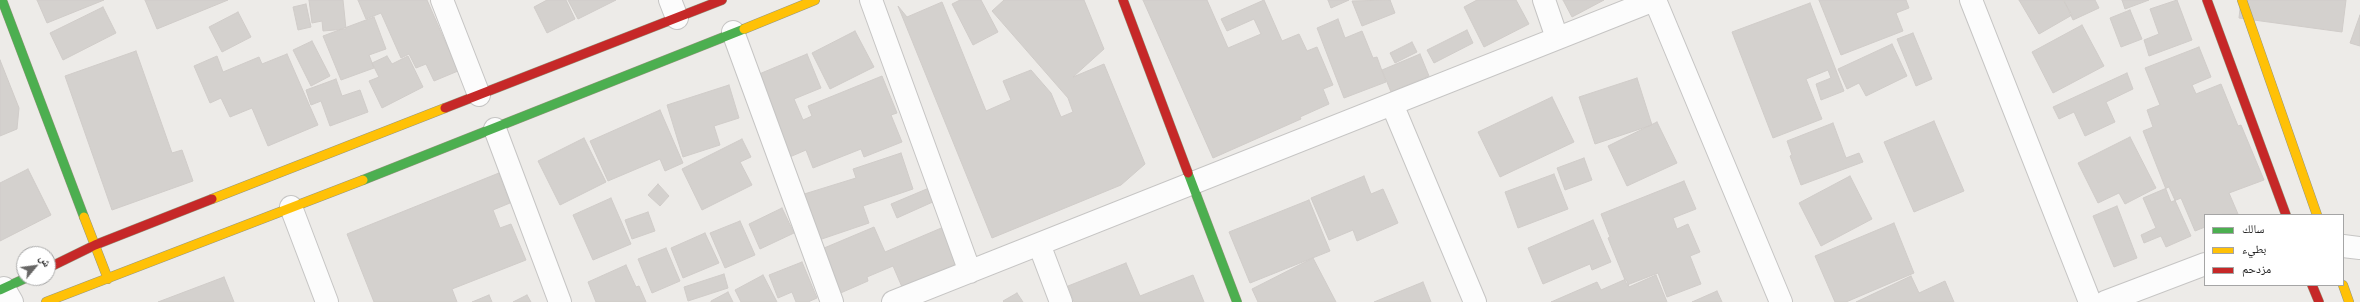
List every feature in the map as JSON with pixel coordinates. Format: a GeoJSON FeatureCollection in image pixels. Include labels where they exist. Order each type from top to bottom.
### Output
{"type":"FeatureCollection","features":[{"type":"Feature","properties":{"kind":"main road"},"geometry":{"type":"LineString","coordinates":[[2,0],[108,279]]}},
{"type":"Feature","properties":{"kind":"main road"},"geometry":{"type":"LineString","coordinates":[[56,264],[95,245],[479,95],[674,9],[722,0]]}},
{"type":"Feature","properties":{"kind":"main road"},"geometry":{"type":"LineString","coordinates":[[46,302],[495,129],[815,0]]}},
{"type":"Feature","properties":{"kind":"main road"},"geometry":{"type":"LineString","coordinates":[[1123,0],[1237,302]]}},
{"type":"Feature","properties":{"kind":"main road"},"geometry":{"type":"LineString","coordinates":[[2207,0],[2286,214]]}},
{"type":"Feature","properties":{"kind":"main road"},"geometry":{"type":"LineString","coordinates":[[2242,0],[2317,214]]}},
{"type":"Feature","properties":{"kind":"main road"},"geometry":{"type":"LineString","coordinates":[[5,294],[16,286]]}},
{"type":"Feature","properties":{"kind":"main road"},"geometry":{"type":"LineString","coordinates":[[2312,286],[2319,302]]}},
{"type":"Feature","properties":{"kind":"main road"},"geometry":{"type":"LineString","coordinates":[[2343,286],[2349,302]]}},
{"type":"Feature","properties":{"kind":"street"},"geometry":{"type":"LineString","coordinates":[[442,0],[479,95]]}},
{"type":"Feature","properties":{"kind":"street"},"geometry":{"type":"LineString","coordinates":[[871,0],[970,272]]}},
{"type":"Feature","properties":{"kind":"street"},"geometry":{"type":"LineString","coordinates":[[1544,0],[1557,38]]}},
{"type":"Feature","properties":{"kind":"street"},"geometry":{"type":"LineString","coordinates":[[893,302],[1654,0],[1781,302]]}},
{"type":"Feature","properties":{"kind":"street"},"geometry":{"type":"LineString","coordinates":[[1971,0],[2090,302]]}},
{"type":"Feature","properties":{"kind":"street"},"geometry":{"type":"LineString","coordinates":[[733,32],[832,302]]}},
{"type":"Feature","properties":{"kind":"street"},"geometry":{"type":"LineString","coordinates":[[1392,104],[1475,302]]}},
{"type":"Feature","properties":{"kind":"street"},"geometry":{"type":"LineString","coordinates":[[495,129],[560,302]]}},
{"type":"Feature","properties":{"kind":"street"},"geometry":{"type":"LineString","coordinates":[[291,207],[327,302]]}},
{"type":"Feature","properties":{"kind":"street"},"geometry":{"type":"LineString","coordinates":[[1039,244],[1061,302]]}},
{"type":"Feature","properties":{"kind":"street"},"geometry":{"type":"LineString","coordinates":[[2344,246],[2360,248]]}},
{"type":"Feature","properties":{"kind":"street"},"geometry":{"type":"LineString","coordinates":[[2105,302],[2204,264]]}},
{"type":"Feature","properties":{"kind":"building"},"geometry":{"type":"Polygon","coordinates":[[[37,0],[104,0],[47,23],[37,0]]]}},
{"type":"Feature","properties":{"kind":"building"},"geometry":{"type":"Polygon","coordinates":[[[145,0],[228,0],[157,29],[145,0]]]}},
{"type":"Feature","properties":{"kind":"building"},"geometry":{"type":"Polygon","coordinates":[[[309,0],[343,0],[346,29],[323,31],[322,21],[312,23],[309,0]]]}},
{"type":"Feature","properties":{"kind":"building"},"geometry":{"type":"Polygon","coordinates":[[[358,0],[427,0],[458,71],[434,81],[426,64],[416,68],[409,54],[401,58],[381,13],[366,19],[358,0]]]}},
{"type":"Feature","properties":{"kind":"building"},"geometry":{"type":"Polygon","coordinates":[[[547,0],[566,0],[575,19],[547,33],[534,7],[547,0]]]}},
{"type":"Feature","properties":{"kind":"building"},"geometry":{"type":"Polygon","coordinates":[[[568,0],[616,0],[578,19],[568,0]]]}},
{"type":"Feature","properties":{"kind":"building"},"geometry":{"type":"Polygon","coordinates":[[[960,0],[981,0],[998,32],[973,45],[952,4],[960,0]]]}},
{"type":"Feature","properties":{"kind":"building"},"geometry":{"type":"Polygon","coordinates":[[[1004,0],[1084,0],[1104,49],[1073,77],[1104,64],[1145,164],[1121,185],[992,238],[898,6],[907,17],[942,2],[986,111],[1011,100],[1003,81],[1031,70],[1051,93],[1061,117],[1073,112],[1068,98],[992,11],[1004,0]]]}},
{"type":"Feature","properties":{"kind":"building"},"geometry":{"type":"Polygon","coordinates":[[[1143,0],[1207,0],[1228,48],[1261,34],[1254,19],[1227,31],[1221,19],[1264,0],[1282,41],[1299,34],[1307,51],[1317,47],[1333,85],[1323,89],[1329,104],[1300,117],[1301,119],[1213,158],[1143,0]]]}},
{"type":"Feature","properties":{"kind":"building"},"geometry":{"type":"Polygon","coordinates":[[[1328,0],[1349,0],[1331,8],[1328,0]]]}},
{"type":"Feature","properties":{"kind":"building"},"geometry":{"type":"Polygon","coordinates":[[[1390,0],[1395,13],[1362,26],[1352,1],[1390,0]]]}},
{"type":"Feature","properties":{"kind":"building"},"geometry":{"type":"Polygon","coordinates":[[[1477,0],[1516,0],[1529,24],[1484,47],[1464,7],[1477,0]]]}},
{"type":"Feature","properties":{"kind":"building"},"geometry":{"type":"Polygon","coordinates":[[[1563,0],[1604,0],[1572,17],[1563,0]]]}},
{"type":"Feature","properties":{"kind":"building"},"geometry":{"type":"Polygon","coordinates":[[[1819,0],[1906,0],[1909,8],[1896,13],[1903,31],[1841,55],[1819,0]]]}},
{"type":"Feature","properties":{"kind":"building"},"geometry":{"type":"Polygon","coordinates":[[[2019,0],[2063,0],[2072,15],[2039,34],[2019,0]]]}},
{"type":"Feature","properties":{"kind":"building"},"geometry":{"type":"Polygon","coordinates":[[[2064,0],[2095,0],[2099,8],[2073,20],[2064,0]]]}},
{"type":"Feature","properties":{"kind":"building"},"geometry":{"type":"Polygon","coordinates":[[[2122,0],[2149,0],[2125,9],[2122,0]]]}},
{"type":"Feature","properties":{"kind":"building"},"geometry":{"type":"Polygon","coordinates":[[[2177,0],[2192,40],[2149,56],[2144,40],[2159,34],[2150,9],[2177,0]]]}},
{"type":"Feature","properties":{"kind":"building"},"geometry":{"type":"Polygon","coordinates":[[[2241,0],[2346,0],[2342,32],[2239,18],[2241,0]]]}},
{"type":"Feature","properties":{"kind":"building"},"geometry":{"type":"Polygon","coordinates":[[[1810,3],[1844,91],[1821,100],[1816,84],[1831,78],[1828,70],[1806,79],[1822,119],[1773,138],[1732,32],[1810,3]]]}},
{"type":"Feature","properties":{"kind":"building"},"geometry":{"type":"Polygon","coordinates":[[[306,4],[311,27],[298,30],[293,7],[306,4]]]}},
{"type":"Feature","properties":{"kind":"building"},"geometry":{"type":"Polygon","coordinates":[[[103,7],[116,33],[63,60],[50,33],[103,7]]]}},
{"type":"Feature","properties":{"kind":"building"},"geometry":{"type":"Polygon","coordinates":[[[2130,10],[2142,39],[2121,47],[2110,18],[2130,10]]]}},
{"type":"Feature","properties":{"kind":"building"},"geometry":{"type":"Polygon","coordinates":[[[238,12],[251,37],[222,52],[209,27],[238,12]]]}},
{"type":"Feature","properties":{"kind":"building"},"geometry":{"type":"Polygon","coordinates":[[[2360,15],[2360,46],[2350,43],[2360,15]]]}},
{"type":"Feature","properties":{"kind":"building"},"geometry":{"type":"Polygon","coordinates":[[[374,17],[386,49],[369,55],[374,68],[341,80],[323,36],[374,17]]]}},
{"type":"Feature","properties":{"kind":"building"},"geometry":{"type":"Polygon","coordinates":[[[1338,19],[1345,38],[1362,31],[1373,58],[1377,57],[1386,82],[1344,98],[1317,28],[1338,19]]]}},
{"type":"Feature","properties":{"kind":"building"},"geometry":{"type":"Polygon","coordinates":[[[2082,25],[2104,66],[2053,93],[2032,52],[2082,25]]]}},
{"type":"Feature","properties":{"kind":"building"},"geometry":{"type":"Polygon","coordinates":[[[1467,30],[1473,43],[1434,63],[1427,50],[1467,30]]]}},
{"type":"Feature","properties":{"kind":"building"},"geometry":{"type":"Polygon","coordinates":[[[855,31],[874,67],[830,89],[812,53],[855,31]]]}},
{"type":"Feature","properties":{"kind":"building"},"geometry":{"type":"Polygon","coordinates":[[[1913,33],[1932,79],[1916,86],[1897,39],[1913,33]]]}},
{"type":"Feature","properties":{"kind":"building"},"geometry":{"type":"Polygon","coordinates":[[[312,41],[330,76],[311,86],[293,50],[312,41]]]}},
{"type":"Feature","properties":{"kind":"building"},"geometry":{"type":"Polygon","coordinates":[[[1412,42],[1417,52],[1395,63],[1390,53],[1412,42]]]}},
{"type":"Feature","properties":{"kind":"building"},"geometry":{"type":"Polygon","coordinates":[[[1892,44],[1907,76],[1866,96],[1859,83],[1847,89],[1838,69],[1892,44]]]}},
{"type":"Feature","properties":{"kind":"building"},"geometry":{"type":"Polygon","coordinates":[[[2199,47],[2211,77],[2192,85],[2196,94],[2221,84],[2238,126],[2241,125],[2264,180],[2229,193],[2238,214],[2204,214],[2204,227],[2195,231],[2181,198],[2171,202],[2143,131],[2153,127],[2147,110],[2160,105],[2145,68],[2199,47]]]}},
{"type":"Feature","properties":{"kind":"building"},"geometry":{"type":"Polygon","coordinates":[[[136,51],[172,153],[182,150],[193,181],[112,210],[65,76],[136,51]]]}},
{"type":"Feature","properties":{"kind":"building"},"geometry":{"type":"Polygon","coordinates":[[[287,54],[318,125],[268,146],[252,108],[230,117],[221,98],[210,103],[194,66],[217,56],[223,72],[259,57],[262,64],[287,54]]]}},
{"type":"Feature","properties":{"kind":"building"},"geometry":{"type":"Polygon","coordinates":[[[807,54],[821,88],[794,99],[803,120],[812,116],[808,106],[882,76],[897,113],[891,115],[902,142],[864,157],[861,149],[813,168],[806,150],[785,159],[752,77],[807,54]]]}},
{"type":"Feature","properties":{"kind":"building"},"geometry":{"type":"Polygon","coordinates":[[[1420,54],[1429,76],[1391,92],[1382,70],[1420,54]]]}},
{"type":"Feature","properties":{"kind":"building"},"geometry":{"type":"Polygon","coordinates":[[[387,56],[392,64],[408,56],[423,87],[382,108],[369,81],[379,77],[372,63],[387,56]]]}},
{"type":"Feature","properties":{"kind":"building"},"geometry":{"type":"Polygon","coordinates":[[[0,60],[19,108],[17,129],[0,136],[0,60]]]}},
{"type":"Feature","properties":{"kind":"building"},"geometry":{"type":"Polygon","coordinates":[[[2127,73],[2133,89],[2106,102],[2115,122],[2085,136],[2074,112],[2059,119],[2053,107],[2127,73]]]}},
{"type":"Feature","properties":{"kind":"building"},"geometry":{"type":"Polygon","coordinates":[[[1637,78],[1652,125],[1595,144],[1579,97],[1637,78]]]}},
{"type":"Feature","properties":{"kind":"building"},"geometry":{"type":"Polygon","coordinates":[[[336,79],[342,96],[360,90],[368,112],[330,126],[321,101],[311,105],[306,90],[336,79]]]}},
{"type":"Feature","properties":{"kind":"building"},"geometry":{"type":"Polygon","coordinates":[[[729,85],[739,118],[714,126],[720,145],[683,157],[667,105],[729,85]]]}},
{"type":"Feature","properties":{"kind":"building"},"geometry":{"type":"Polygon","coordinates":[[[1552,97],[1574,142],[1500,177],[1478,132],[1552,97]]]}},
{"type":"Feature","properties":{"kind":"building"},"geometry":{"type":"Polygon","coordinates":[[[660,110],[683,163],[665,171],[660,159],[608,181],[590,141],[660,110]]]}},
{"type":"Feature","properties":{"kind":"building"},"geometry":{"type":"Polygon","coordinates":[[[1934,121],[1964,191],[1914,212],[1884,142],[1934,121]]]}},
{"type":"Feature","properties":{"kind":"building"},"geometry":{"type":"Polygon","coordinates":[[[1657,122],[1677,163],[1627,186],[1608,146],[1657,122]]]}},
{"type":"Feature","properties":{"kind":"building"},"geometry":{"type":"Polygon","coordinates":[[[1833,123],[1846,158],[1859,153],[1863,162],[1801,185],[1790,156],[1792,155],[1787,141],[1833,123]]]}},
{"type":"Feature","properties":{"kind":"building"},"geometry":{"type":"Polygon","coordinates":[[[2130,137],[2156,188],[2125,204],[2119,193],[2098,203],[2078,163],[2130,137]]]}},
{"type":"Feature","properties":{"kind":"building"},"geometry":{"type":"Polygon","coordinates":[[[584,138],[606,182],[560,205],[538,161],[584,138]]]}},
{"type":"Feature","properties":{"kind":"building"},"geometry":{"type":"Polygon","coordinates":[[[742,139],[751,157],[740,162],[752,185],[702,210],[682,169],[742,139]]]}},
{"type":"Feature","properties":{"kind":"building"},"geometry":{"type":"Polygon","coordinates":[[[901,153],[913,189],[863,206],[869,223],[816,241],[801,195],[856,178],[853,169],[901,153]]]}},
{"type":"Feature","properties":{"kind":"building"},"geometry":{"type":"Polygon","coordinates":[[[1584,158],[1592,180],[1565,190],[1557,168],[1584,158]]]}},
{"type":"Feature","properties":{"kind":"building"},"geometry":{"type":"Polygon","coordinates":[[[28,169],[51,215],[0,241],[0,183],[28,169]]]}},
{"type":"Feature","properties":{"kind":"building"},"geometry":{"type":"Polygon","coordinates":[[[499,173],[510,203],[493,210],[500,228],[511,224],[526,260],[452,289],[457,302],[374,302],[347,234],[499,173]]]}},
{"type":"Feature","properties":{"kind":"building"},"geometry":{"type":"Polygon","coordinates":[[[1554,174],[1568,209],[1518,228],[1505,192],[1554,174]]]}},
{"type":"Feature","properties":{"kind":"building"},"geometry":{"type":"Polygon","coordinates":[[[1364,176],[1371,194],[1383,189],[1398,223],[1357,241],[1353,230],[1329,240],[1311,198],[1364,176]]]}},
{"type":"Feature","properties":{"kind":"building"},"geometry":{"type":"Polygon","coordinates":[[[1850,176],[1872,219],[1821,246],[1799,203],[1850,176]]]}},
{"type":"Feature","properties":{"kind":"building"},"geometry":{"type":"Polygon","coordinates":[[[1684,181],[1696,209],[1673,218],[1677,229],[1688,224],[1700,252],[1690,256],[1701,284],[1667,297],[1658,273],[1627,285],[1608,238],[1610,237],[1601,214],[1684,181]]]}},
{"type":"Feature","properties":{"kind":"building"},"geometry":{"type":"Polygon","coordinates":[[[658,184],[669,196],[660,206],[648,195],[658,184]]]}},
{"type":"Feature","properties":{"kind":"building"},"geometry":{"type":"Polygon","coordinates":[[[2169,187],[2191,236],[2166,247],[2161,236],[2144,243],[2141,235],[2156,228],[2143,198],[2169,187]]]}},
{"type":"Feature","properties":{"kind":"building"},"geometry":{"type":"Polygon","coordinates":[[[929,188],[935,201],[897,218],[891,204],[929,188]]]}},
{"type":"Feature","properties":{"kind":"building"},"geometry":{"type":"Polygon","coordinates":[[[611,198],[631,244],[593,260],[573,215],[611,198]]]}},
{"type":"Feature","properties":{"kind":"building"},"geometry":{"type":"Polygon","coordinates":[[[1309,200],[1330,251],[1250,283],[1229,232],[1309,200]]]}},
{"type":"Feature","properties":{"kind":"building"},"geometry":{"type":"Polygon","coordinates":[[[2117,206],[2137,258],[2114,267],[2093,216],[2117,206]]]}},
{"type":"Feature","properties":{"kind":"building"},"geometry":{"type":"Polygon","coordinates":[[[782,208],[794,233],[760,249],[749,224],[782,208]]]}},
{"type":"Feature","properties":{"kind":"building"},"geometry":{"type":"Polygon","coordinates":[[[648,212],[655,231],[632,239],[625,220],[648,212]]]}},
{"type":"Feature","properties":{"kind":"building"},"geometry":{"type":"Polygon","coordinates":[[[1593,220],[1611,262],[1592,270],[1590,264],[1543,284],[1528,248],[1593,220]]]}},
{"type":"Feature","properties":{"kind":"building"},"geometry":{"type":"Polygon","coordinates":[[[740,221],[755,255],[725,268],[710,233],[740,221]]]}},
{"type":"Feature","properties":{"kind":"building"},"geometry":{"type":"Polygon","coordinates":[[[1894,223],[1914,273],[1846,302],[1835,302],[1815,256],[1894,223]]]}},
{"type":"Feature","properties":{"kind":"building"},"geometry":{"type":"Polygon","coordinates":[[[946,226],[961,262],[902,287],[893,266],[867,277],[868,281],[836,295],[817,251],[874,227],[885,252],[946,226]]]}},
{"type":"Feature","properties":{"kind":"building"},"geometry":{"type":"Polygon","coordinates":[[[705,233],[719,263],[683,278],[671,248],[705,233]]]}},
{"type":"Feature","properties":{"kind":"building"},"geometry":{"type":"Polygon","coordinates":[[[666,248],[680,281],[652,293],[638,259],[666,248]]]}},
{"type":"Feature","properties":{"kind":"building"},"geometry":{"type":"Polygon","coordinates":[[[1313,258],[1336,302],[1258,302],[1252,289],[1313,258]]]}},
{"type":"Feature","properties":{"kind":"building"},"geometry":{"type":"Polygon","coordinates":[[[802,262],[817,298],[808,302],[796,302],[792,292],[778,298],[769,275],[802,262]]]}},
{"type":"Feature","properties":{"kind":"building"},"geometry":{"type":"Polygon","coordinates":[[[1126,263],[1140,296],[1193,275],[1204,302],[1074,302],[1068,286],[1126,263]]]}},
{"type":"Feature","properties":{"kind":"building"},"geometry":{"type":"Polygon","coordinates":[[[626,265],[636,287],[639,286],[646,302],[596,302],[588,282],[626,265]]]}},
{"type":"Feature","properties":{"kind":"building"},"geometry":{"type":"Polygon","coordinates":[[[724,274],[728,288],[688,301],[684,287],[724,274]]]}},
{"type":"Feature","properties":{"kind":"building"},"geometry":{"type":"Polygon","coordinates":[[[763,275],[777,302],[741,302],[735,290],[763,275]]]}},
{"type":"Feature","properties":{"kind":"building"},"geometry":{"type":"Polygon","coordinates":[[[1656,275],[1667,302],[1551,302],[1597,282],[1601,290],[1626,279],[1629,287],[1656,275]]]}},
{"type":"Feature","properties":{"kind":"building"},"geometry":{"type":"Polygon","coordinates":[[[1911,276],[1919,293],[1945,281],[1954,302],[1856,302],[1911,276]]]}},
{"type":"Feature","properties":{"kind":"building"},"geometry":{"type":"Polygon","coordinates":[[[224,277],[234,302],[158,302],[224,277]]]}},
{"type":"Feature","properties":{"kind":"building"},"geometry":{"type":"Polygon","coordinates":[[[1423,282],[1431,302],[1374,302],[1423,282]]]}},
{"type":"Feature","properties":{"kind":"building"},"geometry":{"type":"Polygon","coordinates":[[[1717,291],[1722,302],[1692,302],[1717,291]]]}},
{"type":"Feature","properties":{"kind":"building"},"geometry":{"type":"Polygon","coordinates":[[[728,292],[733,302],[711,302],[711,301],[728,292]]]}},
{"type":"Feature","properties":{"kind":"building"},"geometry":{"type":"Polygon","coordinates":[[[1017,293],[1023,302],[1003,301],[1017,293]]]}},
{"type":"Feature","properties":{"kind":"building"},"geometry":{"type":"Polygon","coordinates":[[[489,295],[492,302],[472,302],[489,295]]]}},
{"type":"Feature","properties":{"kind":"building"},"geometry":{"type":"Polygon","coordinates":[[[527,295],[531,302],[513,302],[527,295]]]}},
{"type":"Feature","properties":{"kind":"traffic: fast"},"geometry":{"type":"LineString","coordinates":[[2,0],[84,217]]}},
{"type":"Feature","properties":{"kind":"traffic: fast"},"geometry":{"type":"LineString","coordinates":[[363,180],[744,29]]}},
{"type":"Feature","properties":{"kind":"traffic: fast"},"geometry":{"type":"LineString","coordinates":[[1188,173],[1237,302]]}},
{"type":"Feature","properties":{"kind":"traffic: fast"},"geometry":{"type":"LineString","coordinates":[[0,290],[16,283]]}},
{"type":"Feature","properties":{"kind":"traffic: slow"},"geometry":{"type":"LineString","coordinates":[[744,29],[815,0]]}},
{"type":"Feature","properties":{"kind":"traffic: slow"},"geometry":{"type":"LineString","coordinates":[[2242,0],[2317,214]]}},
{"type":"Feature","properties":{"kind":"traffic: slow"},"geometry":{"type":"LineString","coordinates":[[212,199],[445,108]]}},
{"type":"Feature","properties":{"kind":"traffic: slow"},"geometry":{"type":"LineString","coordinates":[[46,302],[363,180]]}},
{"type":"Feature","properties":{"kind":"traffic: slow"},"geometry":{"type":"LineString","coordinates":[[84,217],[108,279]]}},
{"type":"Feature","properties":{"kind":"traffic: slow"},"geometry":{"type":"LineString","coordinates":[[2343,286],[2349,302]]}},
{"type":"Feature","properties":{"kind":"traffic: jam"},"geometry":{"type":"LineString","coordinates":[[445,108],[722,0]]}},
{"type":"Feature","properties":{"kind":"traffic: jam"},"geometry":{"type":"LineString","coordinates":[[1123,0],[1188,173]]}},
{"type":"Feature","properties":{"kind":"traffic: jam"},"geometry":{"type":"LineString","coordinates":[[2207,0],[2286,214]]}},
{"type":"Feature","properties":{"kind":"traffic: jam"},"geometry":{"type":"LineString","coordinates":[[56,264],[95,245],[212,199]]}},
{"type":"Feature","properties":{"kind":"traffic: jam"},"geometry":{"type":"LineString","coordinates":[[2312,286],[2319,302]]}}]}
